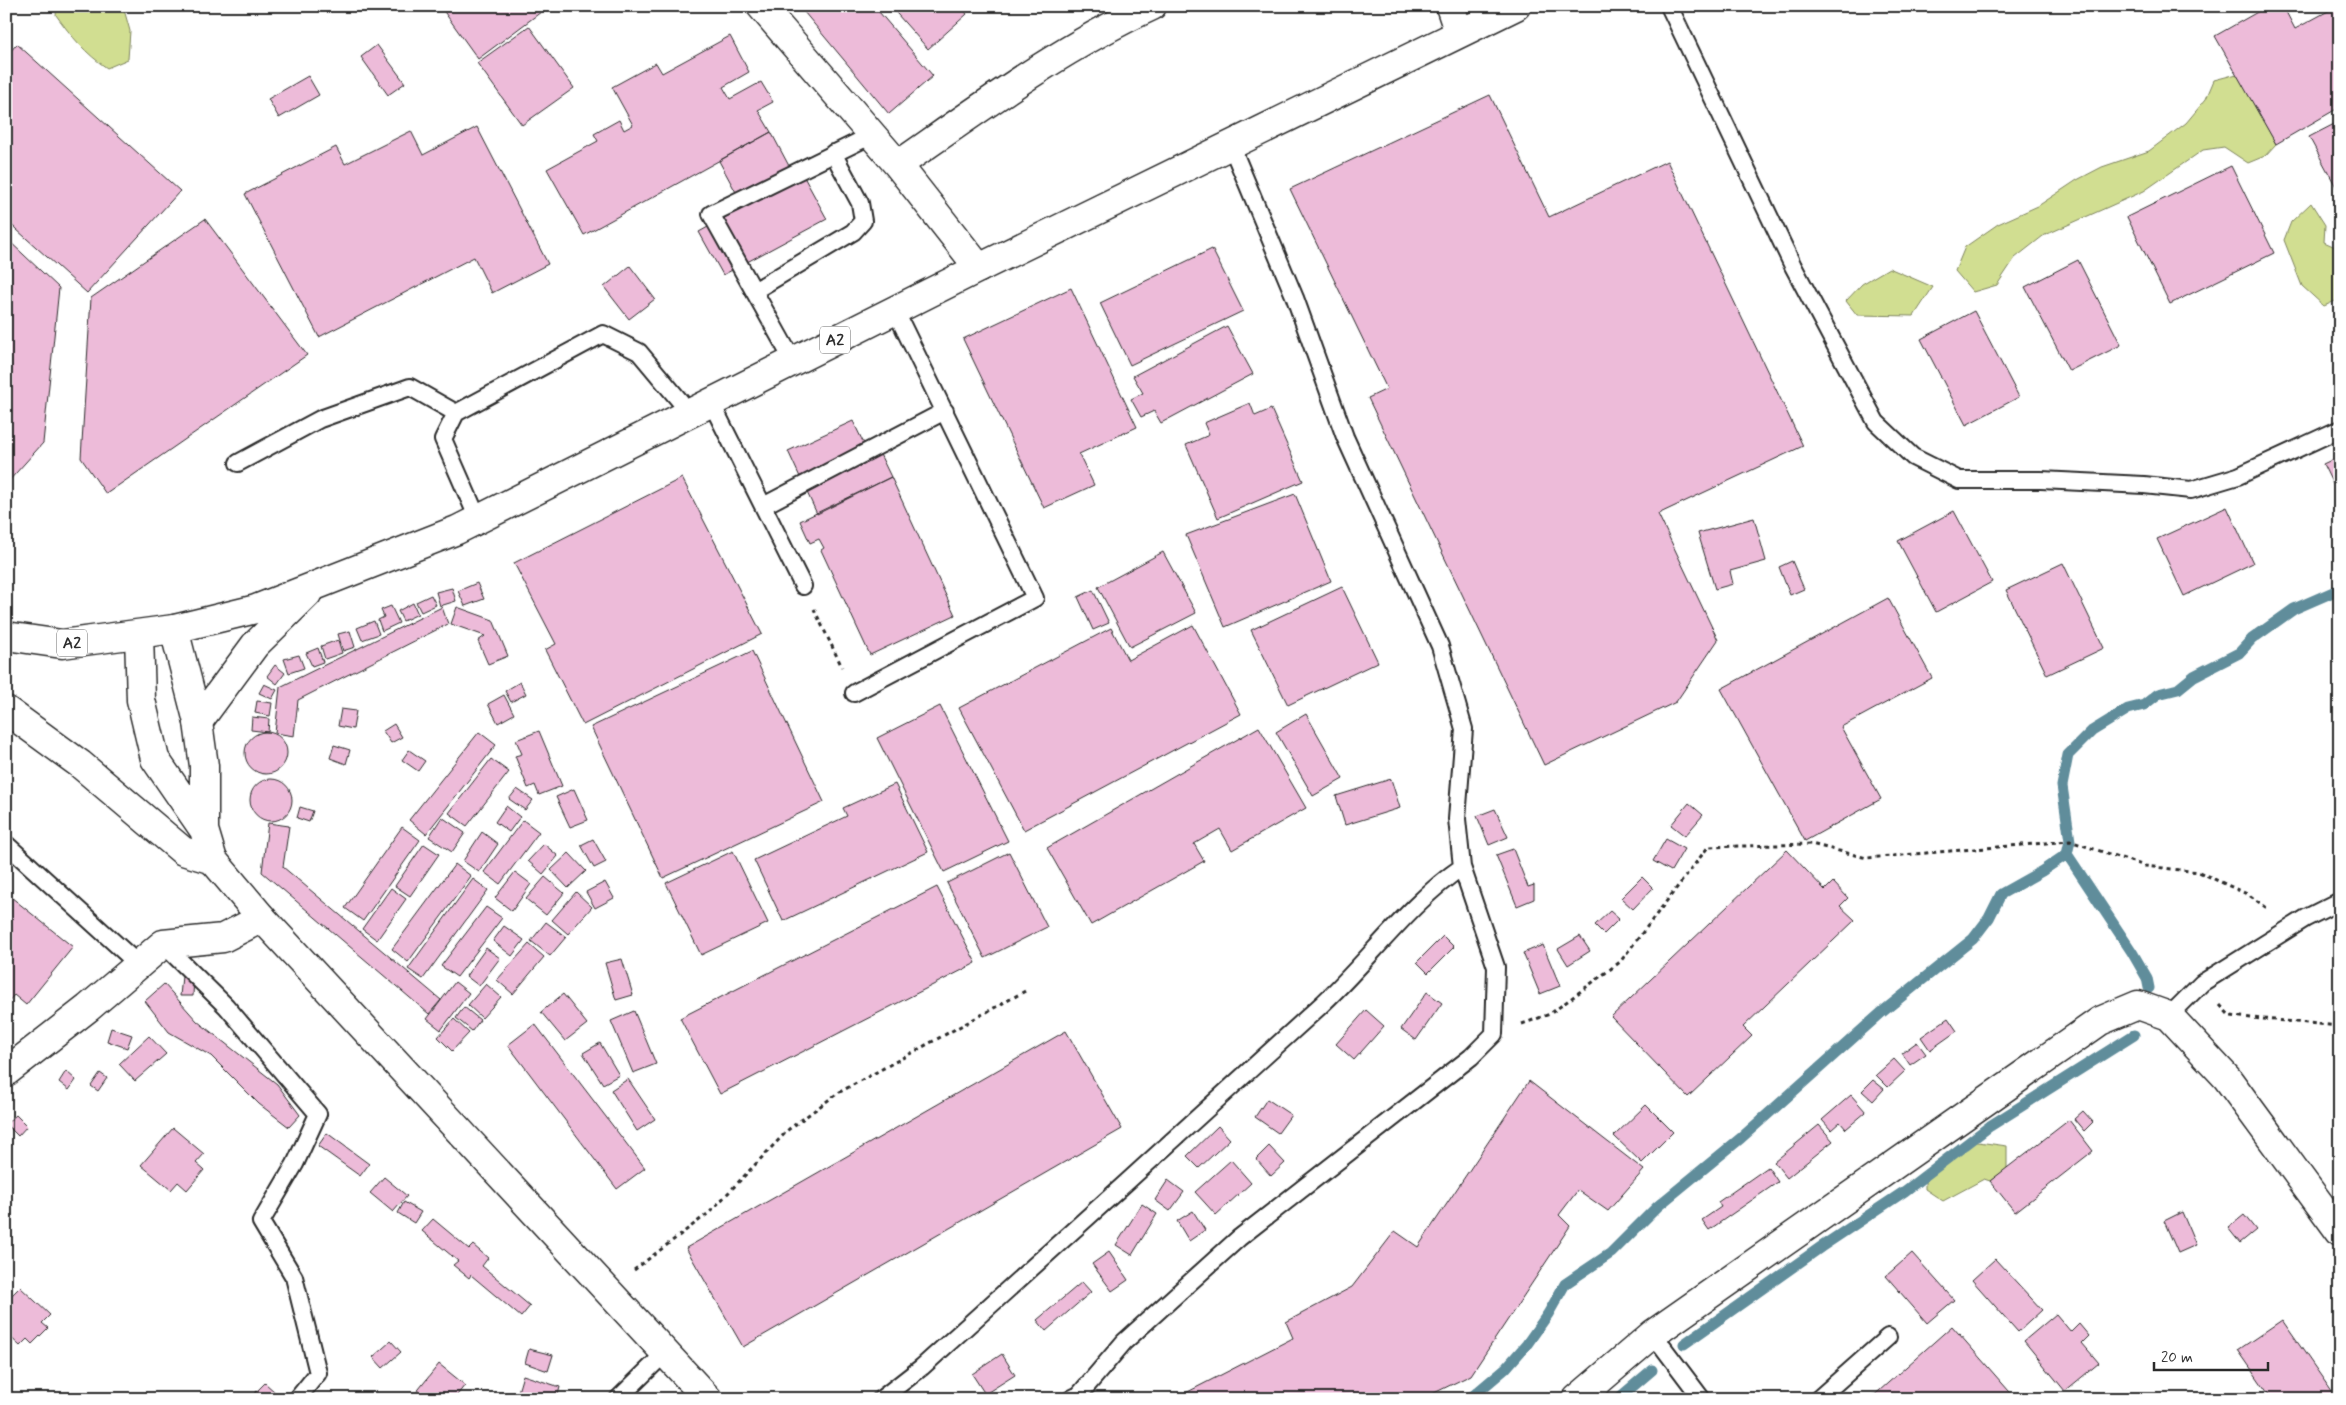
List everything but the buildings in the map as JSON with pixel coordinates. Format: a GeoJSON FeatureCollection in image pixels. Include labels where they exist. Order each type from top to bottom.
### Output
{"type":"FeatureCollection","features":[{"type":"Feature","properties":{"kind":"main road"},"geometry":{"type":"LineString","coordinates":[[760,6],[898,165],[979,268]]}},
{"type":"Feature","properties":{"kind":"main road"},"geometry":{"type":"LineString","coordinates":[[898,165],[1008,89],[1106,27],[1152,6]]}},
{"type":"Feature","properties":{"kind":"main road"},"geometry":{"type":"LineString","coordinates":[[1450,6],[1459,34]]}},
{"type":"Feature","properties":{"kind":"main road","name":"A2"},"geometry":{"type":"LineString","coordinates":[[6,636],[62,644],[174,629],[256,609],[457,530],[979,268],[1516,6]]}},
{"type":"Feature","properties":{"kind":"main road"},"geometry":{"type":"LineString","coordinates":[[198,722],[255,645],[313,588]]}},
{"type":"Feature","properties":{"kind":"main road"},"geometry":{"type":"LineString","coordinates":[[174,629],[198,722],[204,766],[204,830],[213,860],[262,918],[708,1399]]}},
{"type":"Feature","properties":{"kind":"main road"},"geometry":{"type":"LineString","coordinates":[[138,635],[141,700],[155,758],[204,830]]}},
{"type":"Feature","properties":{"kind":"main road"},"geometry":{"type":"LineString","coordinates":[[6,710],[80,764],[183,851],[213,860]]}},
{"type":"Feature","properties":{"kind":"main road"},"geometry":{"type":"LineString","coordinates":[[6,1072],[163,944],[223,938],[262,918]]}},
{"type":"Feature","properties":{"kind":"main road"},"geometry":{"type":"LineString","coordinates":[[1577,1399],[1653,1334],[2100,1021],[2138,1005],[2169,1016],[2227,1078],[2340,1232]]}},
{"type":"Feature","properties":{"kind":"lane"},"geometry":{"type":"LineString","coordinates":[[1669,6],[1794,266],[1876,422],[1913,457],[1959,480],[2050,480],[2144,484],[2191,490],[2238,476],[2340,429]]}},
{"type":"Feature","properties":{"kind":"lane"},"geometry":{"type":"LineString","coordinates":[[793,361],[711,214],[872,135]]}},
{"type":"Feature","properties":{"kind":"lane"},"geometry":{"type":"LineString","coordinates":[[1071,1399],[1079,1395],[1124,1342],[1239,1238],[1471,1057],[1494,1034],[1496,967],[1462,867],[1457,818],[1464,729],[1440,646],[1345,437],[1295,298],[1231,145]]}},
{"type":"Feature","properties":{"kind":"lane"},"geometry":{"type":"LineString","coordinates":[[754,291],[853,232],[863,221],[860,203],[833,153]]}},
{"type":"Feature","properties":{"kind":"lane"},"geometry":{"type":"LineString","coordinates":[[854,693],[1035,598],[896,310]]}},
{"type":"Feature","properties":{"kind":"lane"},"geometry":{"type":"LineString","coordinates":[[478,519],[443,439],[456,413],[603,334],[639,352],[701,408],[763,506],[803,586]]}},
{"type":"Feature","properties":{"kind":"lane"},"geometry":{"type":"LineString","coordinates":[[238,463],[320,419],[410,387],[456,413]]}},
{"type":"Feature","properties":{"kind":"lane"},"geometry":{"type":"LineString","coordinates":[[763,506],[944,411]]}},
{"type":"Feature","properties":{"kind":"lane"},"geometry":{"type":"LineString","coordinates":[[6,844],[139,965]]}},
{"type":"Feature","properties":{"kind":"lane"},"geometry":{"type":"LineString","coordinates":[[881,1399],[922,1367],[1190,1126],[1340,988],[1440,882],[1462,867]]}},
{"type":"Feature","properties":{"kind":"lane"},"geometry":{"type":"LineString","coordinates":[[2169,1016],[2202,984],[2292,926],[2340,901]]}},
{"type":"Feature","properties":{"kind":"lane"},"geometry":{"type":"LineString","coordinates":[[163,944],[226,1006],[318,1114],[295,1164],[261,1222],[294,1277],[318,1373],[297,1399]]}},
{"type":"Feature","properties":{"kind":"lane"},"geometry":{"type":"LineString","coordinates":[[1653,1334],[1702,1399]]}},
{"type":"Feature","properties":{"kind":"lane"},"geometry":{"type":"LineString","coordinates":[[1818,1399],[1888,1337]]}},
{"type":"Feature","properties":{"kind":"lane"},"geometry":{"type":"LineString","coordinates":[[618,1399],[665,1353]]}},
{"type":"Feature","properties":{"kind":"path"},"geometry":{"type":"LineString","coordinates":[[803,586],[854,693]]}},
{"type":"Feature","properties":{"kind":"path"},"geometry":{"type":"LineString","coordinates":[[1494,1034],[1550,1014],[1620,962],[1708,847],[1811,844],[1867,858],[2070,841],[2145,866],[2199,872],[2249,895],[2292,926]]}},
{"type":"Feature","properties":{"kind":"path"},"geometry":{"type":"LineString","coordinates":[[2202,984],[2230,1016],[2340,1026]]}},
{"type":"Feature","properties":{"kind":"path"},"geometry":{"type":"LineString","coordinates":[[608,1290],[710,1212],[789,1128],[838,1093],[1027,990]]}},
{"type":"Feature","properties":{"kind":"green space"},"geometry":{"type":"Polygon","coordinates":[[[57,6],[123,6],[130,31],[128,59],[107,68],[99,63],[79,44],[56,15],[57,6]]]}},
{"type":"Feature","properties":{"kind":"green space"},"geometry":{"type":"Polygon","coordinates":[[[2237,74],[2276,144],[2265,156],[2248,163],[2224,147],[2203,150],[2144,191],[2043,236],[2015,258],[1997,285],[1973,292],[1955,271],[1965,247],[1998,224],[2038,206],[2077,180],[2102,167],[2149,151],[2186,123],[2206,99],[2214,80],[2237,74]]]}},
{"type":"Feature","properties":{"kind":"green space"},"geometry":{"type":"Polygon","coordinates":[[[2311,203],[2325,225],[2324,242],[2340,249],[2340,299],[2324,306],[2302,286],[2284,240],[2291,222],[2311,203]]]}},
{"type":"Feature","properties":{"kind":"green space"},"geometry":{"type":"Polygon","coordinates":[[[1889,268],[1933,287],[1914,316],[1857,315],[1846,301],[1862,284],[1889,268]]]}},
{"type":"Feature","properties":{"kind":"green space"},"geometry":{"type":"Polygon","coordinates":[[[1971,1141],[2007,1146],[2007,1169],[1990,1181],[1984,1179],[1943,1201],[1925,1189],[1925,1176],[1971,1141]]]}},
{"type":"Feature","properties":{"kind":"waterway"},"geometry":{"type":"LineString","coordinates":[[1465,1399],[1473,1396],[1506,1368],[1527,1344],[1548,1314],[1565,1284],[1611,1253],[1658,1206],[1741,1138],[1881,1013],[1973,939],[1989,918],[2001,894],[2042,871],[2067,854],[2070,841],[2062,786],[2068,755],[2092,731],[2128,709],[2144,705],[2158,694],[2178,689],[2194,676],[2239,653],[2252,639],[2294,609],[2340,589]]}},
{"type":"Feature","properties":{"kind":"waterway"},"geometry":{"type":"LineString","coordinates":[[2067,854],[2132,952],[2147,978],[2149,988]]}},
{"type":"Feature","properties":{"kind":"waterway"},"geometry":{"type":"LineString","coordinates":[[1684,1344],[1821,1247],[1905,1191],[1990,1126],[2134,1035]]}},
{"type":"Feature","properties":{"kind":"waterway"},"geometry":{"type":"LineString","coordinates":[[1618,1399],[1652,1370]]}}]}
